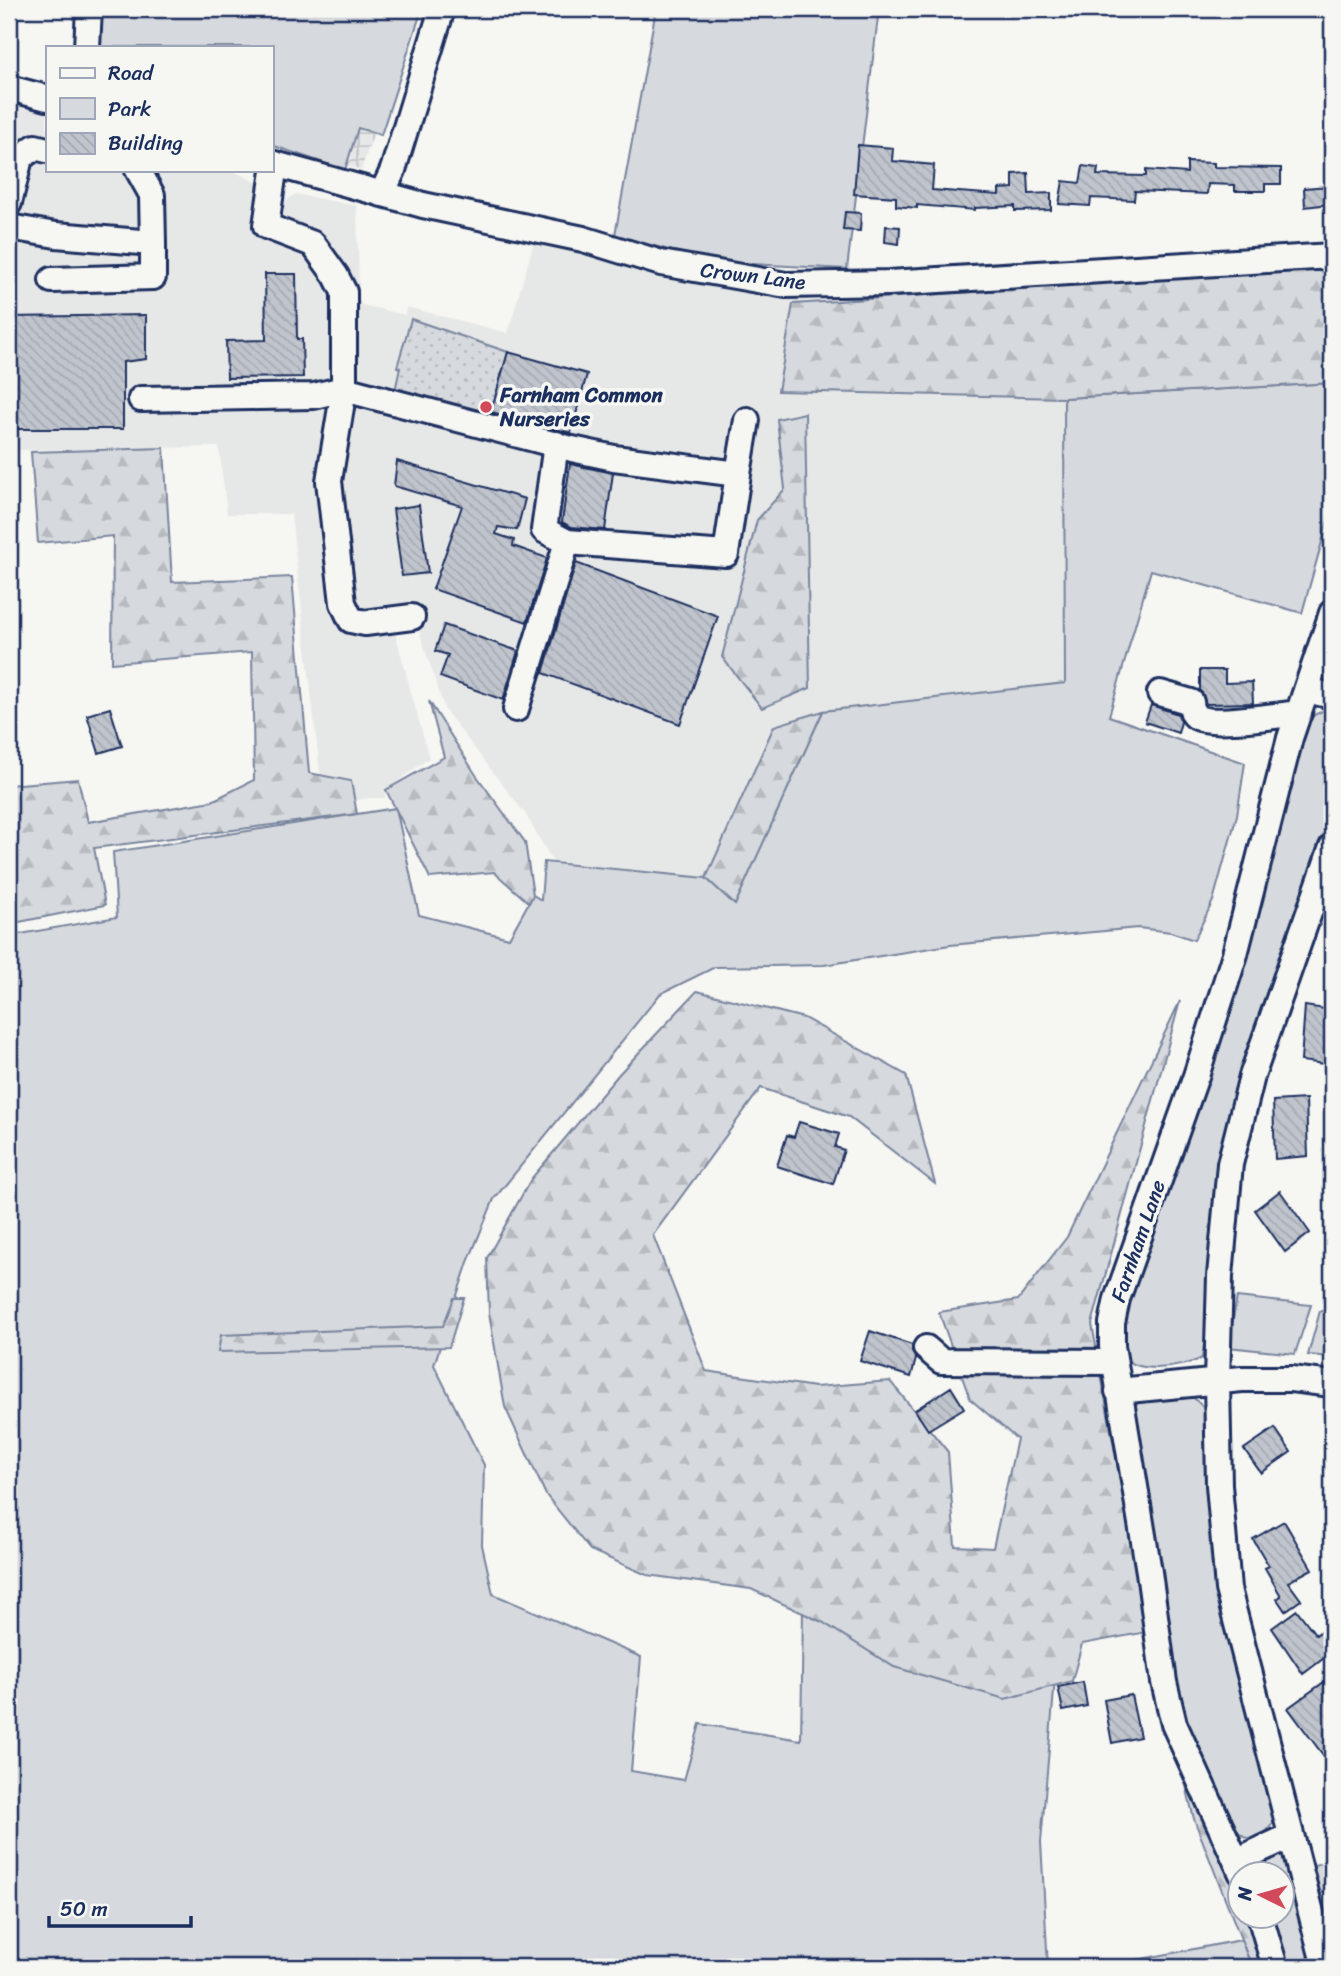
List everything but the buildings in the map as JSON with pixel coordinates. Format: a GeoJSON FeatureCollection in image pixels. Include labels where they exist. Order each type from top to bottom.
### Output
{"type":"FeatureCollection","features":[{"type":"Feature","properties":{"kind":"street"},"geometry":{"type":"LineString","coordinates":[[87,46],[89,9]]}},
{"type":"Feature","properties":{"kind":"street"},"geometry":{"type":"LineString","coordinates":[[382,194],[393,170],[442,9]]}},
{"type":"Feature","properties":{"kind":"street"},"geometry":{"type":"LineString","coordinates":[[9,88],[46,98]]}},
{"type":"Feature","properties":{"kind":"street"},"geometry":{"type":"LineString","coordinates":[[9,203],[20,158],[35,147],[46,150]]}},
{"type":"Feature","properties":{"kind":"street","name":"Crown Lane"},"geometry":{"type":"LineString","coordinates":[[273,164],[423,205],[583,239],[661,263],[786,285],[902,282],[1332,256]]}},
{"type":"Feature","properties":{"kind":"street"},"geometry":{"type":"LineString","coordinates":[[51,281],[153,277],[152,195],[139,172]]}},
{"type":"Feature","properties":{"kind":"street"},"geometry":{"type":"LineString","coordinates":[[272,172],[266,226],[313,244],[344,292],[345,389],[329,481],[343,603],[351,620],[365,623],[412,617]]}},
{"type":"Feature","properties":{"kind":"street"},"geometry":{"type":"LineString","coordinates":[[9,227],[56,235],[153,243]]}},
{"type":"Feature","properties":{"kind":"street"},"geometry":{"type":"LineString","coordinates":[[141,399],[314,396],[345,389],[614,458],[738,474]]}},
{"type":"Feature","properties":{"kind":"street"},"geometry":{"type":"LineString","coordinates":[[556,444],[544,530],[567,542],[726,554],[747,420]]}},
{"type":"Feature","properties":{"kind":"street"},"geometry":{"type":"LineString","coordinates":[[516,709],[567,542]]}},
{"type":"Feature","properties":{"kind":"street","name":"Farnham Lane"},"geometry":{"type":"LineString","coordinates":[[1235,1860],[1174,1724],[1164,1682],[1132,1465],[1118,1391],[1112,1323],[1117,1298],[1196,1076],[1235,954],[1290,738],[1332,613]]}},
{"type":"Feature","properties":{"kind":"street"},"geometry":{"type":"LineString","coordinates":[[1160,693],[1191,702],[1197,718],[1206,720],[1250,719],[1332,696]]}},
{"type":"Feature","properties":{"kind":"street"},"geometry":{"type":"LineString","coordinates":[[1325,1967],[1228,1589],[1219,1485],[1217,1381],[1220,1276],[1230,1164],[1252,1076],[1332,847]]}},
{"type":"Feature","properties":{"kind":"street"},"geometry":{"type":"LineString","coordinates":[[926,1348],[942,1361],[1114,1362]]}},
{"type":"Feature","properties":{"kind":"street"},"geometry":{"type":"LineString","coordinates":[[1118,1391],[1267,1379],[1332,1384]]}},
{"type":"Feature","properties":{"kind":"street"},"geometry":{"type":"LineString","coordinates":[[1252,1860],[1290,1836]]}},
{"type":"Feature","properties":{"kind":"street"},"geometry":{"type":"LineString","coordinates":[[1264,1930],[1275,1967]]}},
{"type":"Feature","properties":{"kind":"shaded area"},"geometry":{"type":"Polygon","coordinates":[[[9,101],[46,110],[46,172],[235,172],[258,183],[261,197],[282,204],[295,194],[357,206],[359,299],[362,305],[405,315],[406,307],[508,333],[534,242],[681,279],[820,291],[820,298],[793,304],[778,391],[1064,398],[1065,683],[823,711],[774,726],[706,878],[553,862],[526,815],[445,710],[418,628],[394,629],[429,758],[386,790],[385,798],[368,798],[324,807],[291,514],[227,514],[219,447],[9,450],[9,101]]]}},
{"type":"Feature","properties":{"kind":"shaded area"},"geometry":{"type":"Polygon","coordinates":[[[358,128],[374,133],[361,170],[347,166],[358,128]]]}},
{"type":"Feature","properties":{"kind":"green space"},"geometry":{"type":"Polygon","coordinates":[[[97,9],[422,9],[381,135],[358,128],[345,170],[273,146],[273,46],[95,46],[97,9]]]}},
{"type":"Feature","properties":{"kind":"green space"},"geometry":{"type":"Polygon","coordinates":[[[656,9],[879,9],[847,269],[712,262],[615,235],[656,9]]]}},
{"type":"Feature","properties":{"kind":"green space"},"geometry":{"type":"Polygon","coordinates":[[[1300,270],[1332,272],[1332,383],[1064,398],[778,391],[793,304],[1300,270]]]}},
{"type":"Feature","properties":{"kind":"green space"},"geometry":{"type":"Polygon","coordinates":[[[411,319],[508,352],[494,402],[482,399],[477,419],[395,391],[400,368],[397,367],[411,319]]]}},
{"type":"Feature","properties":{"kind":"green space"},"geometry":{"type":"Polygon","coordinates":[[[1332,383],[1332,506],[1302,613],[1151,570],[1109,716],[1245,763],[1237,815],[1213,901],[1194,940],[1171,932],[1138,928],[950,945],[824,965],[715,967],[660,994],[494,1199],[468,1262],[434,1365],[484,1465],[482,1545],[493,1594],[641,1657],[631,1771],[684,1780],[700,1724],[801,1740],[803,1609],[1055,1679],[1041,1842],[1048,1967],[9,1967],[9,936],[117,917],[113,852],[396,808],[419,915],[509,938],[533,895],[541,900],[544,862],[706,878],[735,904],[823,711],[1065,683],[1064,398],[1332,383]]]}},
{"type":"Feature","properties":{"kind":"green space"},"geometry":{"type":"Polygon","coordinates":[[[805,413],[810,688],[762,708],[722,657],[757,520],[785,489],[777,419],[805,413]]]}},
{"type":"Feature","properties":{"kind":"green space"},"geometry":{"type":"Polygon","coordinates":[[[164,448],[172,582],[292,577],[309,773],[351,781],[357,814],[94,848],[105,905],[9,924],[9,785],[78,779],[88,822],[212,801],[254,780],[252,652],[112,663],[113,536],[38,543],[31,452],[164,448]]]}},
{"type":"Feature","properties":{"kind":"green space"},"geometry":{"type":"Polygon","coordinates":[[[429,701],[476,775],[525,842],[533,895],[529,903],[494,872],[430,878],[386,790],[444,757],[429,701]]]}},
{"type":"Feature","properties":{"kind":"green space"},"geometry":{"type":"Polygon","coordinates":[[[1332,706],[1332,818],[1278,965],[1202,1358],[1169,1367],[1143,1367],[1124,1357],[1120,1347],[1126,1288],[1299,728],[1314,715],[1332,706]]]}},
{"type":"Feature","properties":{"kind":"green space"},"geometry":{"type":"Polygon","coordinates":[[[823,711],[735,905],[706,878],[774,726],[823,711]]]}},
{"type":"Feature","properties":{"kind":"green space"},"geometry":{"type":"Polygon","coordinates":[[[697,991],[804,1018],[906,1075],[935,1184],[849,1117],[761,1088],[653,1235],[706,1371],[815,1387],[890,1381],[948,1452],[955,1546],[993,1548],[1017,1439],[970,1399],[939,1312],[1018,1300],[1067,1237],[1180,1001],[1092,1324],[1147,1632],[1082,1644],[1072,1681],[1005,1699],[894,1667],[822,1622],[751,1589],[647,1575],[590,1550],[546,1495],[505,1407],[489,1313],[487,1258],[531,1179],[619,1074],[697,991]]]}},
{"type":"Feature","properties":{"kind":"green space"},"geometry":{"type":"Polygon","coordinates":[[[1237,1297],[1311,1305],[1295,1354],[1228,1347],[1237,1297]]]}},
{"type":"Feature","properties":{"kind":"green space"},"geometry":{"type":"Polygon","coordinates":[[[454,1298],[464,1298],[449,1347],[218,1352],[221,1335],[443,1326],[454,1298]]]}},
{"type":"Feature","properties":{"kind":"green space"},"geometry":{"type":"Polygon","coordinates":[[[1320,1311],[1332,1312],[1332,1357],[1308,1355],[1320,1311]]]}},
{"type":"Feature","properties":{"kind":"green space"},"geometry":{"type":"Polygon","coordinates":[[[1149,1393],[1191,1395],[1210,1419],[1276,1819],[1262,1837],[1247,1838],[1232,1828],[1180,1714],[1131,1412],[1149,1393]]]}},
{"type":"Feature","properties":{"kind":"green space"},"geometry":{"type":"Polygon","coordinates":[[[1175,1740],[1231,1860],[1226,1860],[1226,1901],[1194,1819],[1175,1740]]]}},
{"type":"Feature","properties":{"kind":"green space"},"geometry":{"type":"Polygon","coordinates":[[[1271,1851],[1285,1860],[1260,1860],[1271,1851]]]}},
{"type":"Feature","properties":{"kind":"green space"},"geometry":{"type":"Polygon","coordinates":[[[1332,1861],[1332,1890],[1318,1894],[1309,1866],[1332,1861]]]}},
{"type":"Feature","properties":{"kind":"green space"},"geometry":{"type":"Polygon","coordinates":[[[1296,1896],[1318,1967],[1281,1967],[1271,1930],[1296,1930],[1296,1896]]]}},
{"type":"Feature","properties":{"kind":"green space"},"geometry":{"type":"Polygon","coordinates":[[[1238,1930],[1258,1930],[1270,1967],[1252,1967],[1238,1930]]]}},
{"type":"Feature","properties":{"kind":"green space"},"geometry":{"type":"Polygon","coordinates":[[[1241,1940],[1252,1967],[1100,1967],[1241,1940]]]}},
{"type":"Feature","properties":{"kind":"place","name":"Farnham Common Nurseries"},"geometry":{"type":"Point","coordinates":[486,407]}}]}
